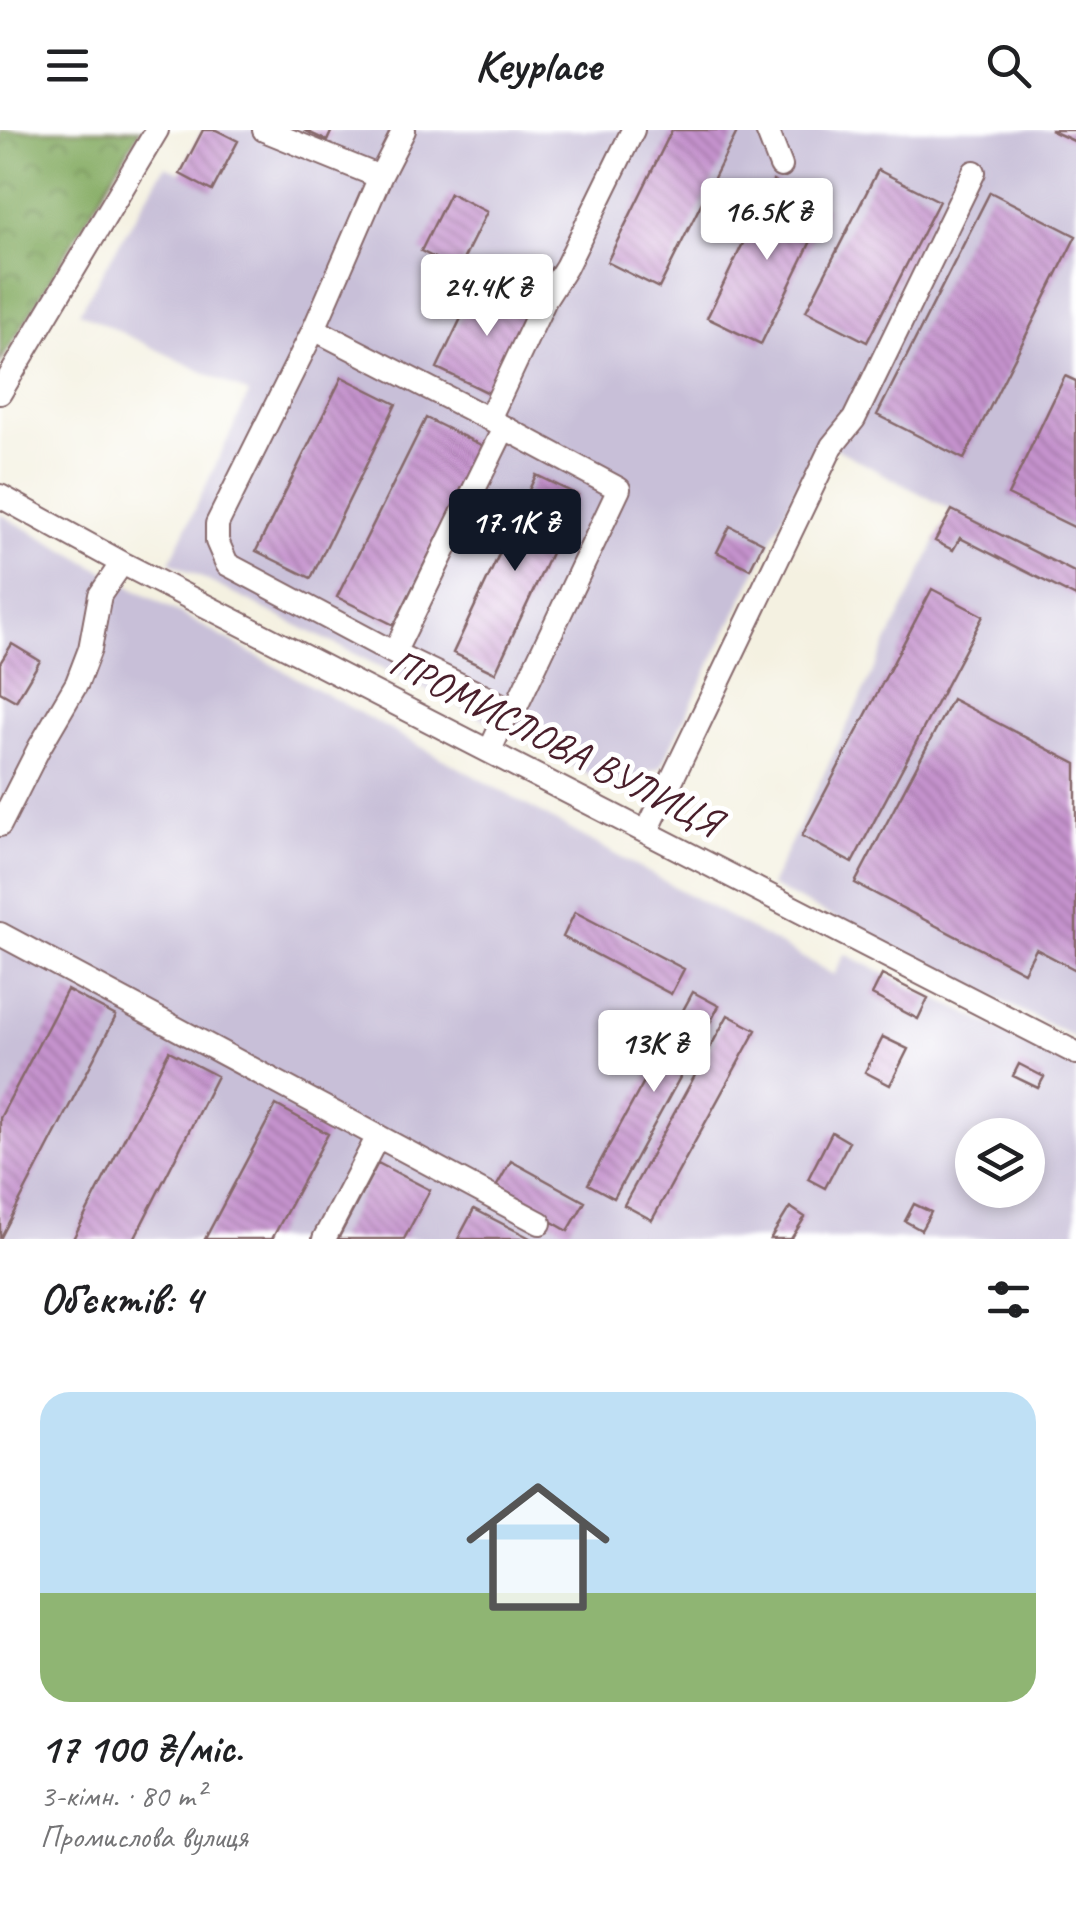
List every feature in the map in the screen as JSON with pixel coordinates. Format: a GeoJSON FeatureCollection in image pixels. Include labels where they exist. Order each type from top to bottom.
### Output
{"type":"FeatureCollection","features":[{"type":"Feature","properties":{"kind":"street"},"geometry":{"type":"LineString","coordinates":[[0,393],[157,130]]}},
{"type":"Feature","properties":{"kind":"street"},"geometry":{"type":"LineString","coordinates":[[264,130],[380,176]]}},
{"type":"Feature","properties":{"kind":"street"},"geometry":{"type":"LineString","coordinates":[[314,330],[619,489],[514,711],[394,653],[227,564],[217,541],[217,524],[314,330],[380,176],[404,130]]}},
{"type":"Feature","properties":{"kind":"street"},"geometry":{"type":"LineString","coordinates":[[394,653],[496,423],[545,300],[566,267],[633,130]]}},
{"type":"Feature","properties":{"kind":"street"},"geometry":{"type":"LineString","coordinates":[[767,130],[781,166]]}},
{"type":"Feature","properties":{"kind":"street"},"geometry":{"type":"LineString","coordinates":[[647,831],[832,446],[854,419],[974,172]]}},
{"type":"Feature","properties":{"kind":"street","name":"ПРОМИСЛОВА ВУЛИЦЯ"},"geometry":{"type":"LineString","coordinates":[[0,496],[122,563],[1076,1053]]}},
{"type":"Feature","properties":{"kind":"street"},"geometry":{"type":"LineString","coordinates":[[0,824],[77,684],[90,648],[100,595],[122,563]]}},
{"type":"Feature","properties":{"kind":"street"},"geometry":{"type":"LineString","coordinates":[[490,750],[509,709]]}},
{"type":"Feature","properties":{"kind":"street"},"geometry":{"type":"LineString","coordinates":[[0,934],[540,1223]]}},
{"type":"Feature","properties":{"kind":"street"},"geometry":{"type":"LineString","coordinates":[[324,1239],[378,1136]]}},
{"type":"Feature","properties":{"kind":"shaded area"},"geometry":{"type":"Polygon","coordinates":[[[203,130],[1076,130],[1076,1038],[770,886],[951,510],[820,440],[660,768],[607,785],[457,705],[170,562],[249,394],[79,312],[165,166],[180,173],[203,130]]]}},
{"type":"Feature","properties":{"kind":"shaded area"},"geometry":{"type":"Polygon","coordinates":[[[0,514],[834,975],[845,954],[1076,1067],[1076,1239],[0,1239],[0,514]]]}},
{"type":"Feature","properties":{"kind":"green space"},"geometry":{"type":"Polygon","coordinates":[[[0,130],[140,130],[0,363],[0,130]]]}},
{"type":"Feature","properties":{"kind":"building"},"geometry":{"type":"Polygon","coordinates":[[[203,130],[216,130],[238,141],[212,191],[180,174],[203,130]]]}},
{"type":"Feature","properties":{"kind":"building"},"geometry":{"type":"Polygon","coordinates":[[[304,130],[332,130],[327,141],[304,130]]]}},
{"type":"Feature","properties":{"kind":"building"},"geometry":{"type":"Polygon","coordinates":[[[672,130],[738,130],[659,288],[607,262],[672,130]]]}},
{"type":"Feature","properties":{"kind":"building"},"geometry":{"type":"Polygon","coordinates":[[[1050,130],[1076,130],[1076,142],[1050,130]]]}},
{"type":"Feature","properties":{"kind":"building"},"geometry":{"type":"Polygon","coordinates":[[[878,170],[939,201],[867,342],[806,311],[878,170]]]}},
{"type":"Feature","properties":{"kind":"building"},"geometry":{"type":"Polygon","coordinates":[[[773,181],[827,208],[761,344],[707,318],[773,181]]]}},
{"type":"Feature","properties":{"kind":"building"},"geometry":{"type":"Polygon","coordinates":[[[990,192],[1076,236],[964,459],[877,415],[990,192]]]}},
{"type":"Feature","properties":{"kind":"building"},"geometry":{"type":"Polygon","coordinates":[[[450,193],[487,212],[458,270],[421,251],[450,193]]]}},
{"type":"Feature","properties":{"kind":"building"},"geometry":{"type":"Polygon","coordinates":[[[479,281],[538,310],[495,396],[437,368],[479,281]]]}},
{"type":"Feature","properties":{"kind":"building"},"geometry":{"type":"Polygon","coordinates":[[[1065,376],[1076,381],[1076,528],[1008,495],[1065,376]]]}},
{"type":"Feature","properties":{"kind":"building"},"geometry":{"type":"Polygon","coordinates":[[[342,377],[396,404],[311,578],[256,551],[342,377]]]}},
{"type":"Feature","properties":{"kind":"building"},"geometry":{"type":"Polygon","coordinates":[[[426,418],[483,446],[394,625],[337,597],[426,418]]]}},
{"type":"Feature","properties":{"kind":"building"},"geometry":{"type":"Polygon","coordinates":[[[536,475],[578,495],[495,673],[453,653],[536,475]]]}},
{"type":"Feature","properties":{"kind":"building"},"geometry":{"type":"Polygon","coordinates":[[[952,510],[1076,573],[1076,597],[960,538],[953,550],[935,541],[952,510]]]}},
{"type":"Feature","properties":{"kind":"building"},"geometry":{"type":"Polygon","coordinates":[[[730,526],[763,543],[750,569],[717,552],[730,526]]]}},
{"type":"Feature","properties":{"kind":"building"},"geometry":{"type":"Polygon","coordinates":[[[932,589],[983,616],[852,863],[802,836],[932,589]]]}},
{"type":"Feature","properties":{"kind":"building"},"geometry":{"type":"Polygon","coordinates":[[[12,644],[40,661],[16,701],[0,692],[0,663],[12,644]]]}},
{"type":"Feature","properties":{"kind":"building"},"geometry":{"type":"Polygon","coordinates":[[[952,699],[1076,764],[1076,970],[1036,949],[1024,972],[855,883],[952,699]]]}},
{"type":"Feature","properties":{"kind":"building"},"geometry":{"type":"Polygon","coordinates":[[[575,912],[684,969],[671,994],[563,937],[575,912]]]}},
{"type":"Feature","properties":{"kind":"building"},"geometry":{"type":"Polygon","coordinates":[[[882,975],[928,998],[918,1019],[872,995],[882,975]]]}},
{"type":"Feature","properties":{"kind":"building"},"geometry":{"type":"Polygon","coordinates":[[[67,990],[116,1016],[0,1239],[0,1118],[67,990]]]}},
{"type":"Feature","properties":{"kind":"building"},"geometry":{"type":"Polygon","coordinates":[[[693,992],[719,1006],[614,1198],[588,1184],[693,992]]]}},
{"type":"Feature","properties":{"kind":"building"},"geometry":{"type":"Polygon","coordinates":[[[728,1015],[756,1030],[652,1220],[624,1205],[728,1015]]]}},
{"type":"Feature","properties":{"kind":"building"},"geometry":{"type":"Polygon","coordinates":[[[883,1037],[908,1049],[890,1085],[865,1072],[883,1037]]]}},
{"type":"Feature","properties":{"kind":"building"},"geometry":{"type":"Polygon","coordinates":[[[169,1051],[217,1076],[134,1239],[73,1239],[169,1051]]]}},
{"type":"Feature","properties":{"kind":"building"},"geometry":{"type":"Polygon","coordinates":[[[1019,1064],[1044,1077],[1038,1088],[1013,1076],[1019,1064]]]}},
{"type":"Feature","properties":{"kind":"building"},"geometry":{"type":"Polygon","coordinates":[[[276,1105],[328,1134],[272,1239],[205,1239],[276,1105]]]}},
{"type":"Feature","properties":{"kind":"building"},"geometry":{"type":"Polygon","coordinates":[[[832,1132],[849,1142],[825,1188],[808,1179],[832,1132]]]}},
{"type":"Feature","properties":{"kind":"building"},"geometry":{"type":"Polygon","coordinates":[[[511,1161],[585,1202],[568,1231],[495,1189],[511,1161]]]}},
{"type":"Feature","properties":{"kind":"building"},"geometry":{"type":"Polygon","coordinates":[[[378,1163],[430,1190],[404,1239],[338,1239],[378,1163]]]}},
{"type":"Feature","properties":{"kind":"building"},"geometry":{"type":"Polygon","coordinates":[[[914,1204],[931,1212],[921,1230],[905,1221],[914,1204]]]}},
{"type":"Feature","properties":{"kind":"building"},"geometry":{"type":"Polygon","coordinates":[[[790,1207],[805,1217],[791,1239],[770,1239],[790,1207]]]}},
{"type":"Feature","properties":{"kind":"building"},"geometry":{"type":"Polygon","coordinates":[[[474,1209],[532,1239],[458,1239],[474,1209]]]}}]}
